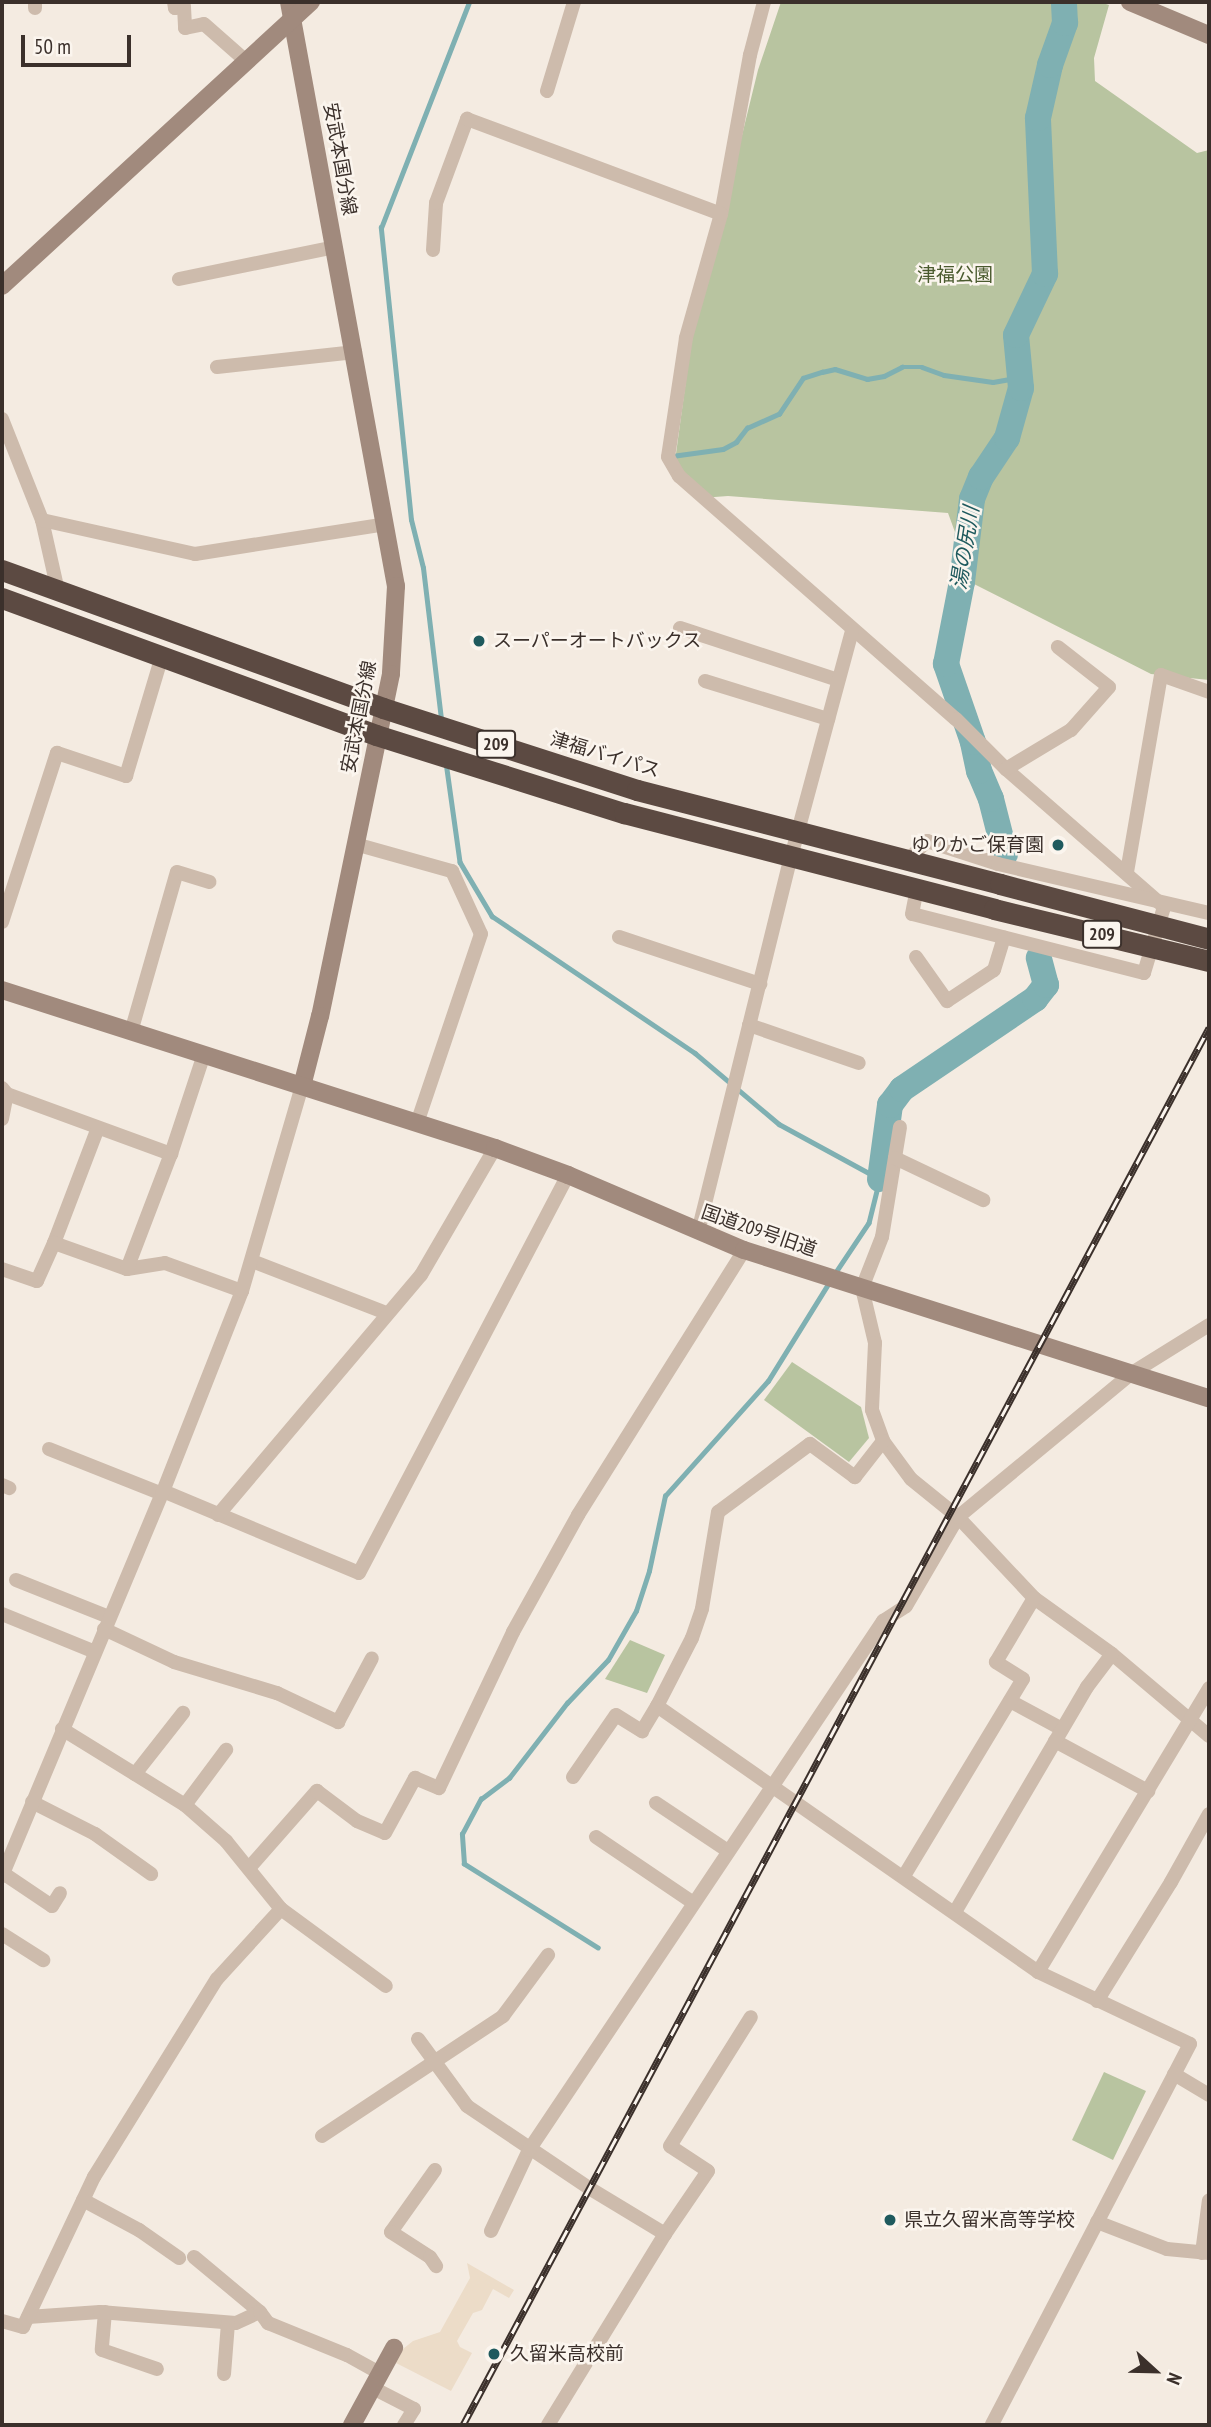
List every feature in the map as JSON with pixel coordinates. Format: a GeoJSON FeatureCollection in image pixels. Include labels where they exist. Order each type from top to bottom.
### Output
{"type":"FeatureCollection","features":[{"type":"Feature","properties":{"kind":"highway","name":"津福バイパス"},"geometry":{"type":"LineString","coordinates":[[2,570],[383,708],[637,790],[1209,939]]}},
{"type":"Feature","properties":{"kind":"highway","name":"209"},"geometry":{"type":"LineString","coordinates":[[2,598],[376,735],[624,813],[994,909],[1209,961]]}},
{"type":"Feature","properties":{"kind":"street"},"geometry":{"type":"LineString","coordinates":[[174,2],[175,8],[184,7],[185,29],[204,24],[246,61]]}},
{"type":"Feature","properties":{"kind":"street"},"geometry":{"type":"LineString","coordinates":[[2,286],[246,61],[291,10],[311,2]]}},
{"type":"Feature","properties":{"kind":"street"},"geometry":{"type":"LineString","coordinates":[[547,92],[574,2]]}},
{"type":"Feature","properties":{"kind":"street"},"geometry":{"type":"LineString","coordinates":[[764,2],[750,55],[721,214],[686,338],[667,457],[679,476],[852,631],[956,719],[1006,769],[1164,906],[1144,974],[912,914],[917,888]]}},
{"type":"Feature","properties":{"kind":"street"},"geometry":{"type":"LineString","coordinates":[[1130,2],[1209,35]]}},
{"type":"Feature","properties":{"kind":"street","name":"安武本国分線"},"geometry":{"type":"LineString","coordinates":[[291,10],[396,586],[391,674],[376,735],[320,1016],[302,1086]]}},
{"type":"Feature","properties":{"kind":"street"},"geometry":{"type":"LineString","coordinates":[[433,250],[436,203],[467,120],[721,214]]}},
{"type":"Feature","properties":{"kind":"street"},"geometry":{"type":"LineString","coordinates":[[179,279],[335,247]]}},
{"type":"Feature","properties":{"kind":"street"},"geometry":{"type":"LineString","coordinates":[[217,367],[355,352]]}},
{"type":"Feature","properties":{"kind":"street"},"geometry":{"type":"LineString","coordinates":[[2,419],[42,520],[58,591]]}},
{"type":"Feature","properties":{"kind":"street"},"geometry":{"type":"LineString","coordinates":[[42,520],[195,554],[386,524]]}},
{"type":"Feature","properties":{"kind":"street"},"geometry":{"type":"LineString","coordinates":[[680,628],[838,680]]}},
{"type":"Feature","properties":{"kind":"street"},"geometry":{"type":"LineString","coordinates":[[698,1232],[797,831],[852,631]]}},
{"type":"Feature","properties":{"kind":"street"},"geometry":{"type":"LineString","coordinates":[[1006,769],[1071,730],[1109,687],[1058,647]]}},
{"type":"Feature","properties":{"kind":"street"},"geometry":{"type":"LineString","coordinates":[[2,922],[57,753],[126,776],[162,656]]}},
{"type":"Feature","properties":{"kind":"street"},"geometry":{"type":"LineString","coordinates":[[1127,872],[1161,675],[1209,692]]}},
{"type":"Feature","properties":{"kind":"street"},"geometry":{"type":"LineString","coordinates":[[705,681],[828,719]]}},
{"type":"Feature","properties":{"kind":"street"},"geometry":{"type":"LineString","coordinates":[[908,860],[927,841],[998,864],[1209,914]]}},
{"type":"Feature","properties":{"kind":"street"},"geometry":{"type":"LineString","coordinates":[[355,844],[453,871],[481,934],[417,1123]]}},
{"type":"Feature","properties":{"kind":"street"},"geometry":{"type":"LineString","coordinates":[[131,1032],[177,872],[210,882]]}},
{"type":"Feature","properties":{"kind":"street"},"geometry":{"type":"LineString","coordinates":[[619,937],[760,984]]}},
{"type":"Feature","properties":{"kind":"street"},"geometry":{"type":"LineString","coordinates":[[916,957],[947,1001],[995,970],[1004,937]]}},
{"type":"Feature","properties":{"kind":"street"},"geometry":{"type":"LineString","coordinates":[[2,990],[203,1057],[302,1086],[279,1156],[242,1291],[162,1493],[32,1802],[6,1853],[2,1874],[52,1906],[60,1893]]}},
{"type":"Feature","properties":{"kind":"street"},"geometry":{"type":"LineString","coordinates":[[749,1025],[859,1063]]}},
{"type":"Feature","properties":{"kind":"street"},"geometry":{"type":"LineString","coordinates":[[127,1269],[171,1154],[203,1057]]}},
{"type":"Feature","properties":{"kind":"street","name":"国道209号旧道"},"geometry":{"type":"LineString","coordinates":[[302,1086],[495,1148],[568,1175],[744,1250],[1209,1398]]}},
{"type":"Feature","properties":{"kind":"street"},"geometry":{"type":"LineString","coordinates":[[2,1119],[4,1091],[171,1154]]}},
{"type":"Feature","properties":{"kind":"street"},"geometry":{"type":"LineString","coordinates":[[900,1127],[881,1237],[862,1288],[875,1343],[872,1410],[883,1441],[911,1479],[958,1517],[1034,1598],[1112,1654],[1209,1736]]}},
{"type":"Feature","properties":{"kind":"street"},"geometry":{"type":"LineString","coordinates":[[2,1269],[37,1280],[98,1128]]}},
{"type":"Feature","properties":{"kind":"street"},"geometry":{"type":"LineString","coordinates":[[218,1515],[386,1313],[421,1275],[495,1148]]}},
{"type":"Feature","properties":{"kind":"street"},"geometry":{"type":"LineString","coordinates":[[895,1158],[983,1200]]}},
{"type":"Feature","properties":{"kind":"street"},"geometry":{"type":"LineString","coordinates":[[49,1449],[359,1573],[568,1175]]}},
{"type":"Feature","properties":{"kind":"street"},"geometry":{"type":"LineString","coordinates":[[54,1243],[127,1269],[165,1263],[242,1291]]}},
{"type":"Feature","properties":{"kind":"street"},"geometry":{"type":"LineString","coordinates":[[249,1868],[317,1791],[357,1821],[385,1833],[415,1778],[439,1788],[513,1632],[578,1515],[744,1250]]}},
{"type":"Feature","properties":{"kind":"street"},"geometry":{"type":"LineString","coordinates":[[252,1261],[386,1313]]}},
{"type":"Feature","properties":{"kind":"street"},"geometry":{"type":"LineString","coordinates":[[491,2231],[529,2150],[692,1902],[883,1620],[906,1606],[958,1517],[1132,1373],[1209,1325]]}},
{"type":"Feature","properties":{"kind":"street"},"geometry":{"type":"LineString","coordinates":[[573,1777],[616,1715],[642,1731],[657,1706],[692,1638],[702,1609],[718,1512],[810,1444],[855,1476],[883,1441]]}},
{"type":"Feature","properties":{"kind":"street"},"geometry":{"type":"LineString","coordinates":[[16,1580],[107,1623],[174,1662],[276,1693],[338,1722],[372,1658]]}},
{"type":"Feature","properties":{"kind":"street"},"geometry":{"type":"LineString","coordinates":[[904,1876],[1023,1679],[996,1662],[1034,1598]]}},
{"type":"Feature","properties":{"kind":"street"},"geometry":{"type":"LineString","coordinates":[[2,1614],[95,1652]]}},
{"type":"Feature","properties":{"kind":"street"},"geometry":{"type":"LineString","coordinates":[[955,1912],[1087,1687],[1112,1654]]}},
{"type":"Feature","properties":{"kind":"street"},"geometry":{"type":"LineString","coordinates":[[1038,1972],[1209,1688]]}},
{"type":"Feature","properties":{"kind":"street"},"geometry":{"type":"LineString","coordinates":[[1010,1701],[1148,1791]]}},
{"type":"Feature","properties":{"kind":"street"},"geometry":{"type":"LineString","coordinates":[[657,1706],[770,1788],[904,1876],[1038,1972],[1189,2044],[996,2425]]}},
{"type":"Feature","properties":{"kind":"street"},"geometry":{"type":"LineString","coordinates":[[135,1774],[183,1713]]}},
{"type":"Feature","properties":{"kind":"street"},"geometry":{"type":"LineString","coordinates":[[62,1729],[185,1805],[226,1841],[281,1909],[386,1986]]}},
{"type":"Feature","properties":{"kind":"street"},"geometry":{"type":"LineString","coordinates":[[185,1805],[226,1750]]}},
{"type":"Feature","properties":{"kind":"street"},"geometry":{"type":"LineString","coordinates":[[32,1802],[95,1835],[150,1874]]}},
{"type":"Feature","properties":{"kind":"street"},"geometry":{"type":"LineString","coordinates":[[656,1802],[728,1851]]}},
{"type":"Feature","properties":{"kind":"street"},"geometry":{"type":"LineString","coordinates":[[1097,2001],[1171,1882],[1209,1814]]}},
{"type":"Feature","properties":{"kind":"street"},"geometry":{"type":"LineString","coordinates":[[596,1838],[692,1902]]}},
{"type":"Feature","properties":{"kind":"street"},"geometry":{"type":"LineString","coordinates":[[2,2321],[23,2327],[94,2177],[217,1979],[281,1909]]}},
{"type":"Feature","properties":{"kind":"street"},"geometry":{"type":"LineString","coordinates":[[2,1934],[43,1960]]}},
{"type":"Feature","properties":{"kind":"street"},"geometry":{"type":"LineString","coordinates":[[322,2136],[503,2016],[548,1955]]}},
{"type":"Feature","properties":{"kind":"street"},"geometry":{"type":"LineString","coordinates":[[548,2425],[665,2234],[708,2171],[670,2146],[751,2017]]}},
{"type":"Feature","properties":{"kind":"street"},"geometry":{"type":"LineString","coordinates":[[418,2039],[467,2106],[529,2150],[665,2234]]}},
{"type":"Feature","properties":{"kind":"street"},"geometry":{"type":"LineString","coordinates":[[1174,2074],[1209,2095]]}},
{"type":"Feature","properties":{"kind":"street"},"geometry":{"type":"LineString","coordinates":[[435,2171],[391,2232],[430,2257],[436,2266]]}},
{"type":"Feature","properties":{"kind":"street"},"geometry":{"type":"LineString","coordinates":[[83,2200],[186,2258],[260,2312],[268,2323],[347,2354],[414,2409],[404,2425]]}},
{"type":"Feature","properties":{"kind":"street"},"geometry":{"type":"LineString","coordinates":[[1097,2222],[1167,2249],[1206,2253],[1209,2200]]}},
{"type":"Feature","properties":{"kind":"street"},"geometry":{"type":"LineString","coordinates":[[28,2317],[105,2312],[236,2323],[260,2312]]}},
{"type":"Feature","properties":{"kind":"street"},"geometry":{"type":"LineString","coordinates":[[105,2312],[102,2350],[157,2370]]}},
{"type":"Feature","properties":{"kind":"street"},"geometry":{"type":"LineString","coordinates":[[224,2374],[228,2323]]}},
{"type":"Feature","properties":{"kind":"street"},"geometry":{"type":"LineString","coordinates":[[352,2425],[394,2348]]}},
{"type":"Feature","properties":{"kind":"green space","name":"津福公園"},"geometry":{"type":"Polygon","coordinates":[[[781,2],[1100,2],[1109,5],[1094,58],[1095,81],[1197,153],[1209,150],[1209,680],[1151,674],[974,584],[948,513],[728,496],[701,498],[675,461],[691,343],[758,70],[781,2]]]}},
{"type":"Feature","properties":{"kind":"green space"},"geometry":{"type":"Polygon","coordinates":[[[792,1362],[861,1407],[869,1438],[849,1462],[764,1400],[792,1362]]]}},
{"type":"Feature","properties":{"kind":"green space"},"geometry":{"type":"Polygon","coordinates":[[[630,1640],[665,1655],[647,1693],[605,1679],[630,1640]]]}},
{"type":"Feature","properties":{"kind":"green space"},"geometry":{"type":"Polygon","coordinates":[[[1104,2072],[1146,2091],[1113,2160],[1072,2140],[1104,2072]]]}},
{"type":"Feature","properties":{"kind":"shaded area"},"geometry":{"type":"Polygon","coordinates":[[[467,2263],[514,2290],[509,2298],[493,2289],[482,2310],[473,2313],[457,2341],[460,2347],[472,2353],[451,2391],[396,2363],[403,2349],[413,2341],[440,2332],[470,2278],[467,2263]]]}},
{"type":"Feature","properties":{"kind":"waterway"},"geometry":{"type":"LineString","coordinates":[[441,719],[423,568],[411,520],[381,228],[469,2]]}},
{"type":"Feature","properties":{"kind":"waterway","name":"湯の尻川"},"geometry":{"type":"LineString","coordinates":[[1005,854],[991,799],[979,771],[973,742],[946,664],[962,582],[972,499],[981,477],[1007,438],[1021,388],[1016,335],[1045,274],[1038,118],[1050,65],[1065,23],[1064,2]]}},
{"type":"Feature","properties":{"kind":"waterway"},"geometry":{"type":"LineString","coordinates":[[672,456],[723,449],[736,442],[747,428],[779,414],[803,378],[835,369],[867,379],[884,376],[902,367],[922,367],[944,375],[993,382],[1021,377]]}},
{"type":"Feature","properties":{"kind":"waterway"},"geometry":{"type":"LineString","coordinates":[[446,762],[460,862],[492,916],[695,1053],[779,1124],[880,1179],[869,1223],[835,1274]]}},
{"type":"Feature","properties":{"kind":"waterway","name":"湯の尻川"},"geometry":{"type":"LineString","coordinates":[[880,1179],[890,1105],[902,1089],[1035,999],[1046,985],[1039,958]]}},
{"type":"Feature","properties":{"kind":"waterway"},"geometry":{"type":"LineString","coordinates":[[598,1948],[464,1864],[462,1834],[481,1799],[509,1778],[567,1703],[608,1660],[636,1611],[649,1571],[665,1496],[768,1381],[830,1281]]}},
{"type":"Feature","properties":{"kind":"railway"},"geometry":{"type":"LineString","coordinates":[[463,2425],[1209,1028]]}},
{"type":"Feature","properties":{"kind":"place","name":"スーパーオートバックス"},"geometry":{"type":"Point","coordinates":[479,641]}},
{"type":"Feature","properties":{"kind":"place","name":"ゆりかご保育園"},"geometry":{"type":"Point","coordinates":[1058,845]}},
{"type":"Feature","properties":{"kind":"place","name":"県立久留米高等学校"},"geometry":{"type":"Point","coordinates":[890,2220]}},
{"type":"Feature","properties":{"kind":"place","name":"久留米高校前"},"geometry":{"type":"Point","coordinates":[494,2354]}}]}
